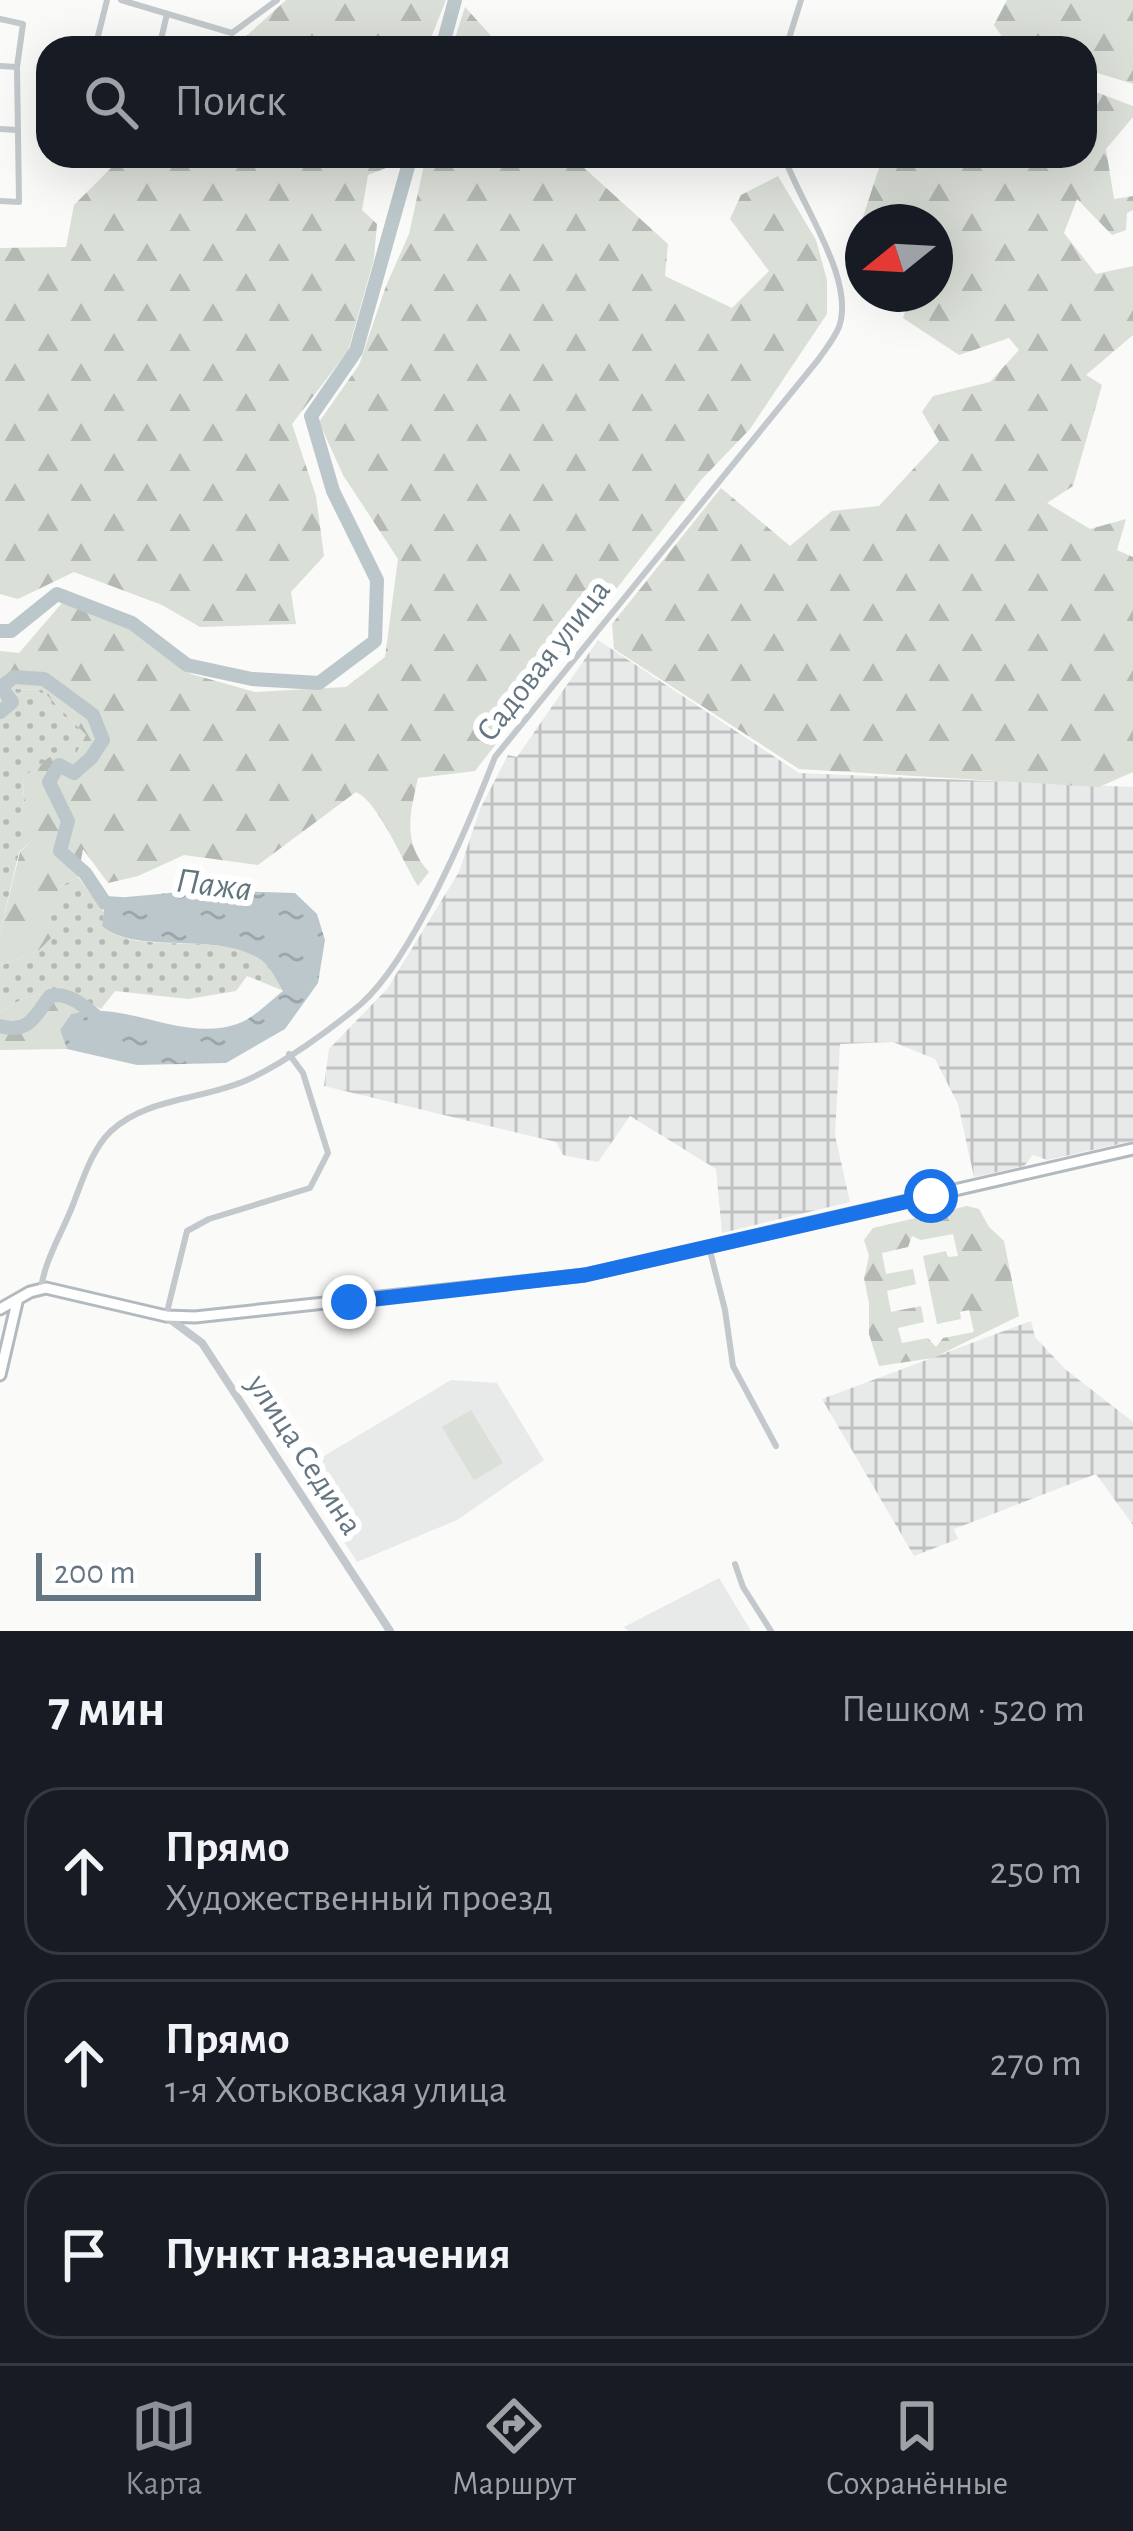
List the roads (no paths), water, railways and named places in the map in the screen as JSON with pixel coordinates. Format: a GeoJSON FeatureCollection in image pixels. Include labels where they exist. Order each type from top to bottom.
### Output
{"type":"FeatureCollection","features":[{"type":"Feature","properties":{"kind":"main road"},"geometry":{"type":"LineString","coordinates":[[0,1309],[40,1289],[70,1291],[166,1316],[195,1317],[540,1281],[652,1261],[1133,1149]]}},
{"type":"Feature","properties":{"kind":"main road"},"geometry":{"type":"LineString","coordinates":[[0,1375],[4,1327],[20,1298]]}},
{"type":"Feature","properties":{"kind":"street"},"geometry":{"type":"LineString","coordinates":[[98,36],[107,0]]}},
{"type":"Feature","properties":{"kind":"street"},"geometry":{"type":"LineString","coordinates":[[121,0],[232,33],[277,0]]}},
{"type":"Feature","properties":{"kind":"street"},"geometry":{"type":"LineString","coordinates":[[790,36],[800,0]]}},
{"type":"Feature","properties":{"kind":"street"},"geometry":{"type":"LineString","coordinates":[[162,36],[167,14]]}},
{"type":"Feature","properties":{"kind":"street"},"geometry":{"type":"LineString","coordinates":[[0,19],[23,24],[17,67],[19,202],[0,201]]}},
{"type":"Feature","properties":{"kind":"street"},"geometry":{"type":"LineString","coordinates":[[0,66],[17,67]]}},
{"type":"Feature","properties":{"kind":"street"},"geometry":{"type":"LineString","coordinates":[[0,129],[18,130]]}},
{"type":"Feature","properties":{"kind":"street","name":"Садовая улица"},"geometry":{"type":"LineString","coordinates":[[40,1289],[90,1163],[109,1133],[143,1111],[247,1080],[332,1028],[385,978],[471,820],[495,757],[805,376],[838,329],[843,300],[838,276],[788,168]]}},
{"type":"Feature","properties":{"kind":"street"},"geometry":{"type":"LineString","coordinates":[[166,1316],[187,1231],[209,1219],[310,1188],[328,1153],[303,1073],[289,1054]]}},
{"type":"Feature","properties":{"kind":"street"},"geometry":{"type":"LineString","coordinates":[[709,1247],[733,1366],[776,1446]]}},
{"type":"Feature","properties":{"kind":"street","name":"улица Седина"},"geometry":{"type":"LineString","coordinates":[[166,1316],[202,1343],[390,1631]]}},
{"type":"Feature","properties":{"kind":"street"},"geometry":{"type":"LineString","coordinates":[[735,1564],[743,1587],[771,1631]]}},
{"type":"Feature","properties":{"kind":"water"},"geometry":{"type":"Polygon","coordinates":[[[202,890],[295,893],[317,914],[325,940],[318,983],[285,1029],[226,1063],[137,1065],[67,1049],[60,1030],[71,1014],[112,1012],[216,1028],[243,1022],[283,991],[264,963],[243,951],[135,940],[102,926],[105,903],[116,898],[202,890]]]}},
{"type":"Feature","properties":{"kind":"waterway","name":"Пажа"},"geometry":{"type":"LineString","coordinates":[[445,36],[455,0]]}},
{"type":"Feature","properties":{"kind":"waterway","name":"Пажа"},"geometry":{"type":"LineString","coordinates":[[0,631],[11,631],[57,594],[132,623],[187,665],[252,679],[319,683],[375,641],[377,580],[333,491],[311,416],[356,351],[408,168]]}},
{"type":"Feature","properties":{"kind":"waterway","name":"Пажа"},"geometry":{"type":"LineString","coordinates":[[0,712],[12,702],[1,687],[14,677],[44,679],[93,715],[103,740],[74,773],[59,765],[49,782],[68,821],[60,851],[85,873],[105,903],[121,904]]}},
{"type":"Feature","properties":{"kind":"waterway","name":"Пажа"},"geometry":{"type":"LineString","coordinates":[[0,1026],[25,1025],[50,996],[57,995],[78,1002],[102,1021]]}}]}
